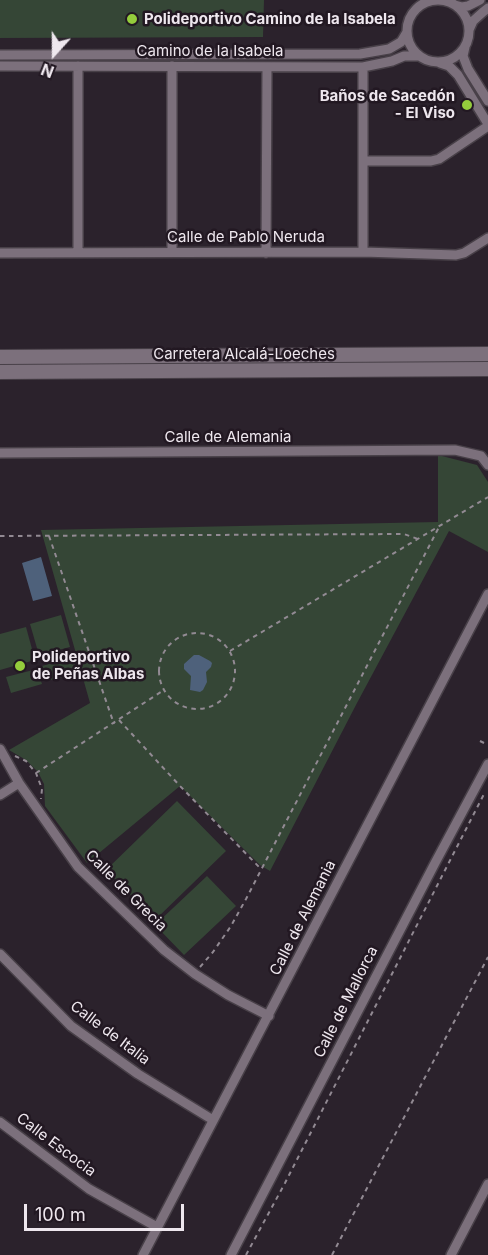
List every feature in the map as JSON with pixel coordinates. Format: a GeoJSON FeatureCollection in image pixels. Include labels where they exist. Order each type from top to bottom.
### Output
{"type":"FeatureCollection","features":[{"type":"Feature","properties":{"kind":"main road","name":"Carretera Alcalá-Loeches"},"geometry":{"type":"LineString","coordinates":[[0,357],[488,354]]}},
{"type":"Feature","properties":{"kind":"main road","name":"Carretera Alcalá-Loeches"},"geometry":{"type":"LineString","coordinates":[[0,372],[488,369]]}},
{"type":"Feature","properties":{"kind":"street"},"geometry":{"type":"LineString","coordinates":[[363,161],[439,159],[488,125],[458,75],[449,66],[419,56],[409,41],[407,32],[413,13],[420,3],[437,0],[462,7],[480,0]]}},
{"type":"Feature","properties":{"kind":"street"},"geometry":{"type":"LineString","coordinates":[[454,5],[467,20],[469,30]]}},
{"type":"Feature","properties":{"kind":"street"},"geometry":{"type":"LineString","coordinates":[[488,9],[473,21],[463,56],[468,69],[488,101]]}},
{"type":"Feature","properties":{"kind":"street","name":"Camino de la Isabela"},"geometry":{"type":"LineString","coordinates":[[0,55],[360,54],[389,49],[401,42],[407,32]]}},
{"type":"Feature","properties":{"kind":"street"},"geometry":{"type":"LineString","coordinates":[[438,62],[458,55],[465,47]]}},
{"type":"Feature","properties":{"kind":"street","name":"Camino de la Isabela"},"geometry":{"type":"LineString","coordinates":[[0,66],[363,67],[404,56],[419,56]]}},
{"type":"Feature","properties":{"kind":"street"},"geometry":{"type":"LineString","coordinates":[[78,66],[78,252]]}},
{"type":"Feature","properties":{"kind":"street"},"geometry":{"type":"LineString","coordinates":[[172,66],[172,252]]}},
{"type":"Feature","properties":{"kind":"street"},"geometry":{"type":"LineString","coordinates":[[266,252],[267,67]]}},
{"type":"Feature","properties":{"kind":"street"},"geometry":{"type":"LineString","coordinates":[[363,67],[363,252]]}},
{"type":"Feature","properties":{"kind":"street","name":"Calle de Pablo Neruda"},"geometry":{"type":"LineString","coordinates":[[0,253],[363,252],[456,255],[464,253],[488,238]]}},
{"type":"Feature","properties":{"kind":"street","name":"Calle de Alemania"},"geometry":{"type":"LineString","coordinates":[[0,453],[455,450],[481,456],[488,465]]}},
{"type":"Feature","properties":{"kind":"street","name":"Calle de Alemania"},"geometry":{"type":"LineString","coordinates":[[143,1255],[488,594]]}},
{"type":"Feature","properties":{"kind":"street","name":"Calle de Grecia"},"geometry":{"type":"LineString","coordinates":[[0,749],[38,812],[78,867],[164,950],[195,974],[228,995],[269,1016]]}},
{"type":"Feature","properties":{"kind":"street","name":"Calle de Mallorca"},"geometry":{"type":"LineString","coordinates":[[231,1255],[488,764]]}},
{"type":"Feature","properties":{"kind":"street"},"geometry":{"type":"LineString","coordinates":[[0,795],[19,783]]}},
{"type":"Feature","properties":{"kind":"street","name":"Calle de Italia"},"geometry":{"type":"LineString","coordinates":[[0,954],[71,1026],[138,1074],[213,1120]]}},
{"type":"Feature","properties":{"kind":"street","name":"Calle Escocia"},"geometry":{"type":"LineString","coordinates":[[0,1122],[89,1189],[157,1227]]}},
{"type":"Feature","properties":{"kind":"street"},"geometry":{"type":"LineString","coordinates":[[451,1255],[488,1184]]}},
{"type":"Feature","properties":{"kind":"path"},"geometry":{"type":"LineString","coordinates":[[230,651],[488,498]]}},
{"type":"Feature","properties":{"kind":"path"},"geometry":{"type":"LineString","coordinates":[[195,974],[231,926],[439,527]]}},
{"type":"Feature","properties":{"kind":"path"},"geometry":{"type":"LineString","coordinates":[[0,536],[404,534],[418,540]]}},
{"type":"Feature","properties":{"kind":"path"},"geometry":{"type":"LineString","coordinates":[[49,536],[114,724]]}},
{"type":"Feature","properties":{"kind":"path"},"geometry":{"type":"LineString","coordinates":[[192,633],[202,633],[220,640],[230,651],[235,666],[233,684],[229,692],[217,703],[201,709],[190,708],[180,705],[164,690],[159,672],[160,663],[164,652],[173,641],[192,633]]}},
{"type":"Feature","properties":{"kind":"path"},"geometry":{"type":"LineString","coordinates":[[36,773],[164,690]]}},
{"type":"Feature","properties":{"kind":"path"},"geometry":{"type":"LineString","coordinates":[[119,720],[261,870]]}},
{"type":"Feature","properties":{"kind":"path"},"geometry":{"type":"LineString","coordinates":[[480,741],[488,745]]}},
{"type":"Feature","properties":{"kind":"path"},"geometry":{"type":"LineString","coordinates":[[0,749],[6,746],[9,752],[26,761],[36,773],[42,789],[41,805],[44,809],[38,812]]}},
{"type":"Feature","properties":{"kind":"path"},"geometry":{"type":"LineString","coordinates":[[246,1255],[488,787]]}},
{"type":"Feature","properties":{"kind":"path"},"geometry":{"type":"LineString","coordinates":[[332,1255],[488,957]]}},
{"type":"Feature","properties":{"kind":"green space","name":"Polideportivo Camino de la Isabela"},"geometry":{"type":"Polygon","coordinates":[[[0,0],[264,0],[263,37],[0,38],[0,0]]]}},
{"type":"Feature","properties":{"kind":"green space"},"geometry":{"type":"Polygon","coordinates":[[[438,455],[477,465],[488,482],[488,552],[449,531],[270,871],[260,865],[180,786],[87,863],[45,806],[44,784],[38,772],[26,760],[9,750],[90,703],[41,530],[438,522],[438,455]]]}},
{"type":"Feature","properties":{"kind":"green space"},"geometry":{"type":"Polygon","coordinates":[[[61,615],[70,647],[39,655],[30,624],[61,615]]]}},
{"type":"Feature","properties":{"kind":"green space"},"geometry":{"type":"Polygon","coordinates":[[[26,627],[35,660],[0,670],[0,634],[26,627]]]}},
{"type":"Feature","properties":{"kind":"green space"},"geometry":{"type":"Polygon","coordinates":[[[73,657],[78,673],[47,681],[42,666],[73,657]]]}},
{"type":"Feature","properties":{"kind":"green space"},"geometry":{"type":"Polygon","coordinates":[[[37,669],[42,684],[11,693],[6,677],[37,669]]]}},
{"type":"Feature","properties":{"kind":"green space"},"geometry":{"type":"Polygon","coordinates":[[[177,801],[226,851],[155,920],[106,870],[177,801]]]}},
{"type":"Feature","properties":{"kind":"green space"},"geometry":{"type":"Polygon","coordinates":[[[207,876],[236,906],[184,955],[155,925],[207,876]]]}},
{"type":"Feature","properties":{"kind":"water"},"geometry":{"type":"Polygon","coordinates":[[[41,557],[52,596],[33,601],[22,563],[41,557]]]}},
{"type":"Feature","properties":{"kind":"water"},"geometry":{"type":"Polygon","coordinates":[[[194,655],[199,655],[212,663],[206,672],[207,682],[200,692],[190,690],[191,676],[184,669],[184,664],[194,655]]]}},
{"type":"Feature","properties":{"kind":"place","name":"Polideportivo Camino de la Isabela"},"geometry":{"type":"Point","coordinates":[132,19]}},
{"type":"Feature","properties":{"kind":"place","name":"Baños de Sacedón - El Viso"},"geometry":{"type":"Point","coordinates":[467,105]}},
{"type":"Feature","properties":{"kind":"place","name":"Polideportivo de Peñas Albas"},"geometry":{"type":"Point","coordinates":[20,666]}}]}
